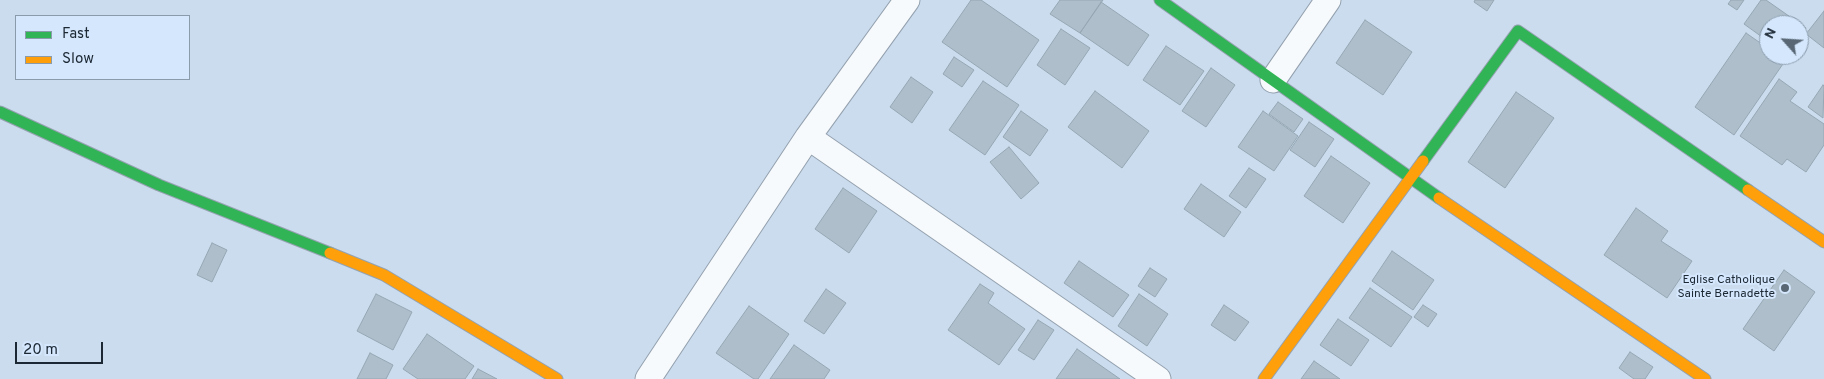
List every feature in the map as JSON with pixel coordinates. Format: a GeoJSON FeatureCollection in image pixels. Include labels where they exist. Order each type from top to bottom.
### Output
{"type":"FeatureCollection","features":[{"type":"Feature","properties":{"kind":"street"},"geometry":{"type":"LineString","coordinates":[[648,379],[808,137],[907,0]]}},
{"type":"Feature","properties":{"kind":"street"},"geometry":{"type":"LineString","coordinates":[[1160,0],[1410,178],[1705,379]]}},
{"type":"Feature","properties":{"kind":"street"},"geometry":{"type":"LineString","coordinates":[[1273,80],[1328,0]]}},
{"type":"Feature","properties":{"kind":"street"},"geometry":{"type":"LineString","coordinates":[[1264,379],[1518,31],[1824,242]]}},
{"type":"Feature","properties":{"kind":"street"},"geometry":{"type":"LineString","coordinates":[[0,112],[158,185],[384,275],[557,379]]}},
{"type":"Feature","properties":{"kind":"street"},"geometry":{"type":"LineString","coordinates":[[808,137],[1158,379]]}},
{"type":"Feature","properties":{"kind":"building"},"geometry":{"type":"Polygon","coordinates":[[[971,0],[981,0],[1039,40],[1007,87],[942,42],[971,0]]]}},
{"type":"Feature","properties":{"kind":"building"},"geometry":{"type":"Polygon","coordinates":[[[1060,0],[1103,0],[1080,33],[1050,14],[1060,0]]]}},
{"type":"Feature","properties":{"kind":"building"},"geometry":{"type":"Polygon","coordinates":[[[1475,0],[1494,0],[1487,11],[1474,2],[1475,0]]]}},
{"type":"Feature","properties":{"kind":"building"},"geometry":{"type":"Polygon","coordinates":[[[1731,0],[1744,0],[1737,10],[1728,4],[1731,0]]]}},
{"type":"Feature","properties":{"kind":"building"},"geometry":{"type":"Polygon","coordinates":[[[1761,0],[1766,0],[1787,15],[1759,15],[1759,35],[1744,24],[1761,0]]]}},
{"type":"Feature","properties":{"kind":"building"},"geometry":{"type":"Polygon","coordinates":[[[1101,2],[1149,35],[1128,66],[1080,33],[1101,2]]]}},
{"type":"Feature","properties":{"kind":"building"},"geometry":{"type":"Polygon","coordinates":[[[1824,11],[1824,48],[1809,36],[1809,30],[1824,11]]]}},
{"type":"Feature","properties":{"kind":"building"},"geometry":{"type":"Polygon","coordinates":[[[1365,20],[1412,52],[1383,95],[1336,63],[1365,20]]]}},
{"type":"Feature","properties":{"kind":"building"},"geometry":{"type":"Polygon","coordinates":[[[1061,29],[1090,48],[1065,85],[1037,65],[1061,29]]]}},
{"type":"Feature","properties":{"kind":"building"},"geometry":{"type":"Polygon","coordinates":[[[1746,33],[1759,42],[1759,65],[1782,65],[1734,135],[1695,107],[1746,33]]]}},
{"type":"Feature","properties":{"kind":"building"},"geometry":{"type":"Polygon","coordinates":[[[1166,46],[1204,71],[1180,105],[1143,80],[1166,46]]]}},
{"type":"Feature","properties":{"kind":"building"},"geometry":{"type":"Polygon","coordinates":[[[954,57],[974,70],[962,87],[943,74],[954,57]]]}},
{"type":"Feature","properties":{"kind":"building"},"geometry":{"type":"Polygon","coordinates":[[[1211,68],[1235,85],[1206,127],[1182,111],[1211,68]]]}},
{"type":"Feature","properties":{"kind":"building"},"geometry":{"type":"Polygon","coordinates":[[[911,77],[933,92],[912,123],[890,107],[911,77]]]}},
{"type":"Feature","properties":{"kind":"building"},"geometry":{"type":"Polygon","coordinates":[[[1779,79],[1797,92],[1790,101],[1824,124],[1824,145],[1806,172],[1787,159],[1782,165],[1740,136],[1779,79]]]}},
{"type":"Feature","properties":{"kind":"building"},"geometry":{"type":"Polygon","coordinates":[[[983,81],[1019,105],[985,155],[949,130],[983,81]]]}},
{"type":"Feature","properties":{"kind":"building"},"geometry":{"type":"Polygon","coordinates":[[[1824,86],[1823,118],[1808,107],[1824,86]]]}},
{"type":"Feature","properties":{"kind":"building"},"geometry":{"type":"Polygon","coordinates":[[[1095,91],[1149,131],[1122,168],[1068,127],[1095,91]]]}},
{"type":"Feature","properties":{"kind":"building"},"geometry":{"type":"Polygon","coordinates":[[[1516,92],[1554,118],[1505,188],[1468,162],[1516,92]]]}},
{"type":"Feature","properties":{"kind":"building"},"geometry":{"type":"Polygon","coordinates":[[[1278,102],[1303,119],[1294,132],[1269,114],[1278,102]]]}},
{"type":"Feature","properties":{"kind":"building"},"geometry":{"type":"Polygon","coordinates":[[[1021,111],[1048,130],[1030,156],[1003,137],[1021,111]]]}},
{"type":"Feature","properties":{"kind":"building"},"geometry":{"type":"Polygon","coordinates":[[[1263,111],[1298,136],[1274,171],[1238,147],[1263,111]]]}},
{"type":"Feature","properties":{"kind":"building"},"geometry":{"type":"Polygon","coordinates":[[[1309,122],[1334,139],[1315,167],[1290,150],[1309,122]]]}},
{"type":"Feature","properties":{"kind":"building"},"geometry":{"type":"Polygon","coordinates":[[[1009,147],[1039,183],[1021,199],[990,162],[1009,147]]]}},
{"type":"Feature","properties":{"kind":"building"},"geometry":{"type":"Polygon","coordinates":[[[1331,156],[1370,183],[1343,223],[1304,196],[1331,156]]]}},
{"type":"Feature","properties":{"kind":"building"},"geometry":{"type":"Polygon","coordinates":[[[1249,168],[1266,179],[1246,208],[1229,196],[1249,168]]]}},
{"type":"Feature","properties":{"kind":"building"},"geometry":{"type":"Polygon","coordinates":[[[1201,184],[1241,212],[1224,237],[1184,209],[1201,184]]]}},
{"type":"Feature","properties":{"kind":"building"},"geometry":{"type":"Polygon","coordinates":[[[843,188],[877,211],[849,253],[815,229],[843,188]]]}},
{"type":"Feature","properties":{"kind":"building"},"geometry":{"type":"Polygon","coordinates":[[[1636,208],[1668,231],[1661,241],[1692,261],[1667,298],[1604,255],[1636,208]]]}},
{"type":"Feature","properties":{"kind":"building"},"geometry":{"type":"Polygon","coordinates":[[[212,243],[227,250],[212,282],[197,275],[212,243]]]}},
{"type":"Feature","properties":{"kind":"building"},"geometry":{"type":"Polygon","coordinates":[[[1392,251],[1434,280],[1413,310],[1372,281],[1392,251]]]}},
{"type":"Feature","properties":{"kind":"building"},"geometry":{"type":"Polygon","coordinates":[[[1079,261],[1129,295],[1113,317],[1064,283],[1079,261]]]}},
{"type":"Feature","properties":{"kind":"building"},"geometry":{"type":"Polygon","coordinates":[[[1150,268],[1167,279],[1155,297],[1138,286],[1150,268]]]}},
{"type":"Feature","properties":{"kind":"building"},"geometry":{"type":"Polygon","coordinates":[[[1784,270],[1815,292],[1774,351],[1743,329],[1784,270]]]}},
{"type":"Feature","properties":{"kind":"building"},"geometry":{"type":"Polygon","coordinates":[[[980,284],[994,293],[988,303],[1025,329],[999,365],[948,330],[980,284]]]}},
{"type":"Feature","properties":{"kind":"building"},"geometry":{"type":"Polygon","coordinates":[[[1370,288],[1412,317],[1391,347],[1349,318],[1370,288]]]}},
{"type":"Feature","properties":{"kind":"building"},"geometry":{"type":"Polygon","coordinates":[[[826,289],[846,303],[824,334],[804,321],[826,289]]]}},
{"type":"Feature","properties":{"kind":"building"},"geometry":{"type":"Polygon","coordinates":[[[376,294],[412,312],[393,350],[357,331],[376,294]]]}},
{"type":"Feature","properties":{"kind":"building"},"geometry":{"type":"Polygon","coordinates":[[[1139,294],[1168,314],[1147,346],[1118,326],[1139,294]]]}},
{"type":"Feature","properties":{"kind":"building"},"geometry":{"type":"Polygon","coordinates":[[[1224,305],[1249,322],[1235,341],[1211,325],[1224,305]]]}},
{"type":"Feature","properties":{"kind":"building"},"geometry":{"type":"Polygon","coordinates":[[[1423,305],[1437,314],[1428,327],[1414,317],[1423,305]]]}},
{"type":"Feature","properties":{"kind":"building"},"geometry":{"type":"Polygon","coordinates":[[[749,306],[789,334],[758,379],[754,379],[716,353],[749,306]]]}},
{"type":"Feature","properties":{"kind":"building"},"geometry":{"type":"Polygon","coordinates":[[[1338,319],[1369,340],[1351,366],[1320,345],[1338,319]]]}},
{"type":"Feature","properties":{"kind":"building"},"geometry":{"type":"Polygon","coordinates":[[[1038,320],[1054,330],[1034,360],[1018,350],[1038,320]]]}},
{"type":"Feature","properties":{"kind":"building"},"geometry":{"type":"Polygon","coordinates":[[[427,334],[474,366],[465,379],[418,379],[403,369],[427,334]]]}},
{"type":"Feature","properties":{"kind":"building"},"geometry":{"type":"Polygon","coordinates":[[[794,345],[830,370],[824,379],[770,379],[794,345]]]}},
{"type":"Feature","properties":{"kind":"building"},"geometry":{"type":"Polygon","coordinates":[[[1077,349],[1120,379],[1056,379],[1077,349]]]}},
{"type":"Feature","properties":{"kind":"building"},"geometry":{"type":"Polygon","coordinates":[[[1630,352],[1653,367],[1645,379],[1634,379],[1619,368],[1630,352]]]}},
{"type":"Feature","properties":{"kind":"building"},"geometry":{"type":"Polygon","coordinates":[[[370,353],[393,365],[386,379],[357,379],[370,353]]]}},
{"type":"Feature","properties":{"kind":"building"},"geometry":{"type":"Polygon","coordinates":[[[1314,361],[1340,379],[1301,379],[1314,361]]]}},
{"type":"Feature","properties":{"kind":"building"},"geometry":{"type":"Polygon","coordinates":[[[478,369],[497,379],[472,379],[478,369]]]}},
{"type":"Feature","properties":{"kind":"traffic: fast"},"geometry":{"type":"LineString","coordinates":[[1160,0],[1439,198]]}},
{"type":"Feature","properties":{"kind":"traffic: fast"},"geometry":{"type":"LineString","coordinates":[[1423,161],[1518,31],[1748,190]]}},
{"type":"Feature","properties":{"kind":"traffic: fast"},"geometry":{"type":"LineString","coordinates":[[0,112],[159,185],[330,253]]}},
{"type":"Feature","properties":{"kind":"traffic: slow"},"geometry":{"type":"LineString","coordinates":[[1264,379],[1423,161]]}},
{"type":"Feature","properties":{"kind":"traffic: slow"},"geometry":{"type":"LineString","coordinates":[[1748,190],[1824,242]]}},
{"type":"Feature","properties":{"kind":"traffic: slow"},"geometry":{"type":"LineString","coordinates":[[1439,198],[1705,379]]}},
{"type":"Feature","properties":{"kind":"traffic: slow"},"geometry":{"type":"LineString","coordinates":[[330,253],[384,275],[557,379]]}},
{"type":"Feature","properties":{"kind":"place","name":"Eglise Catholique Sainte Bernadette"},"geometry":{"type":"Point","coordinates":[1785,288]}}]}
